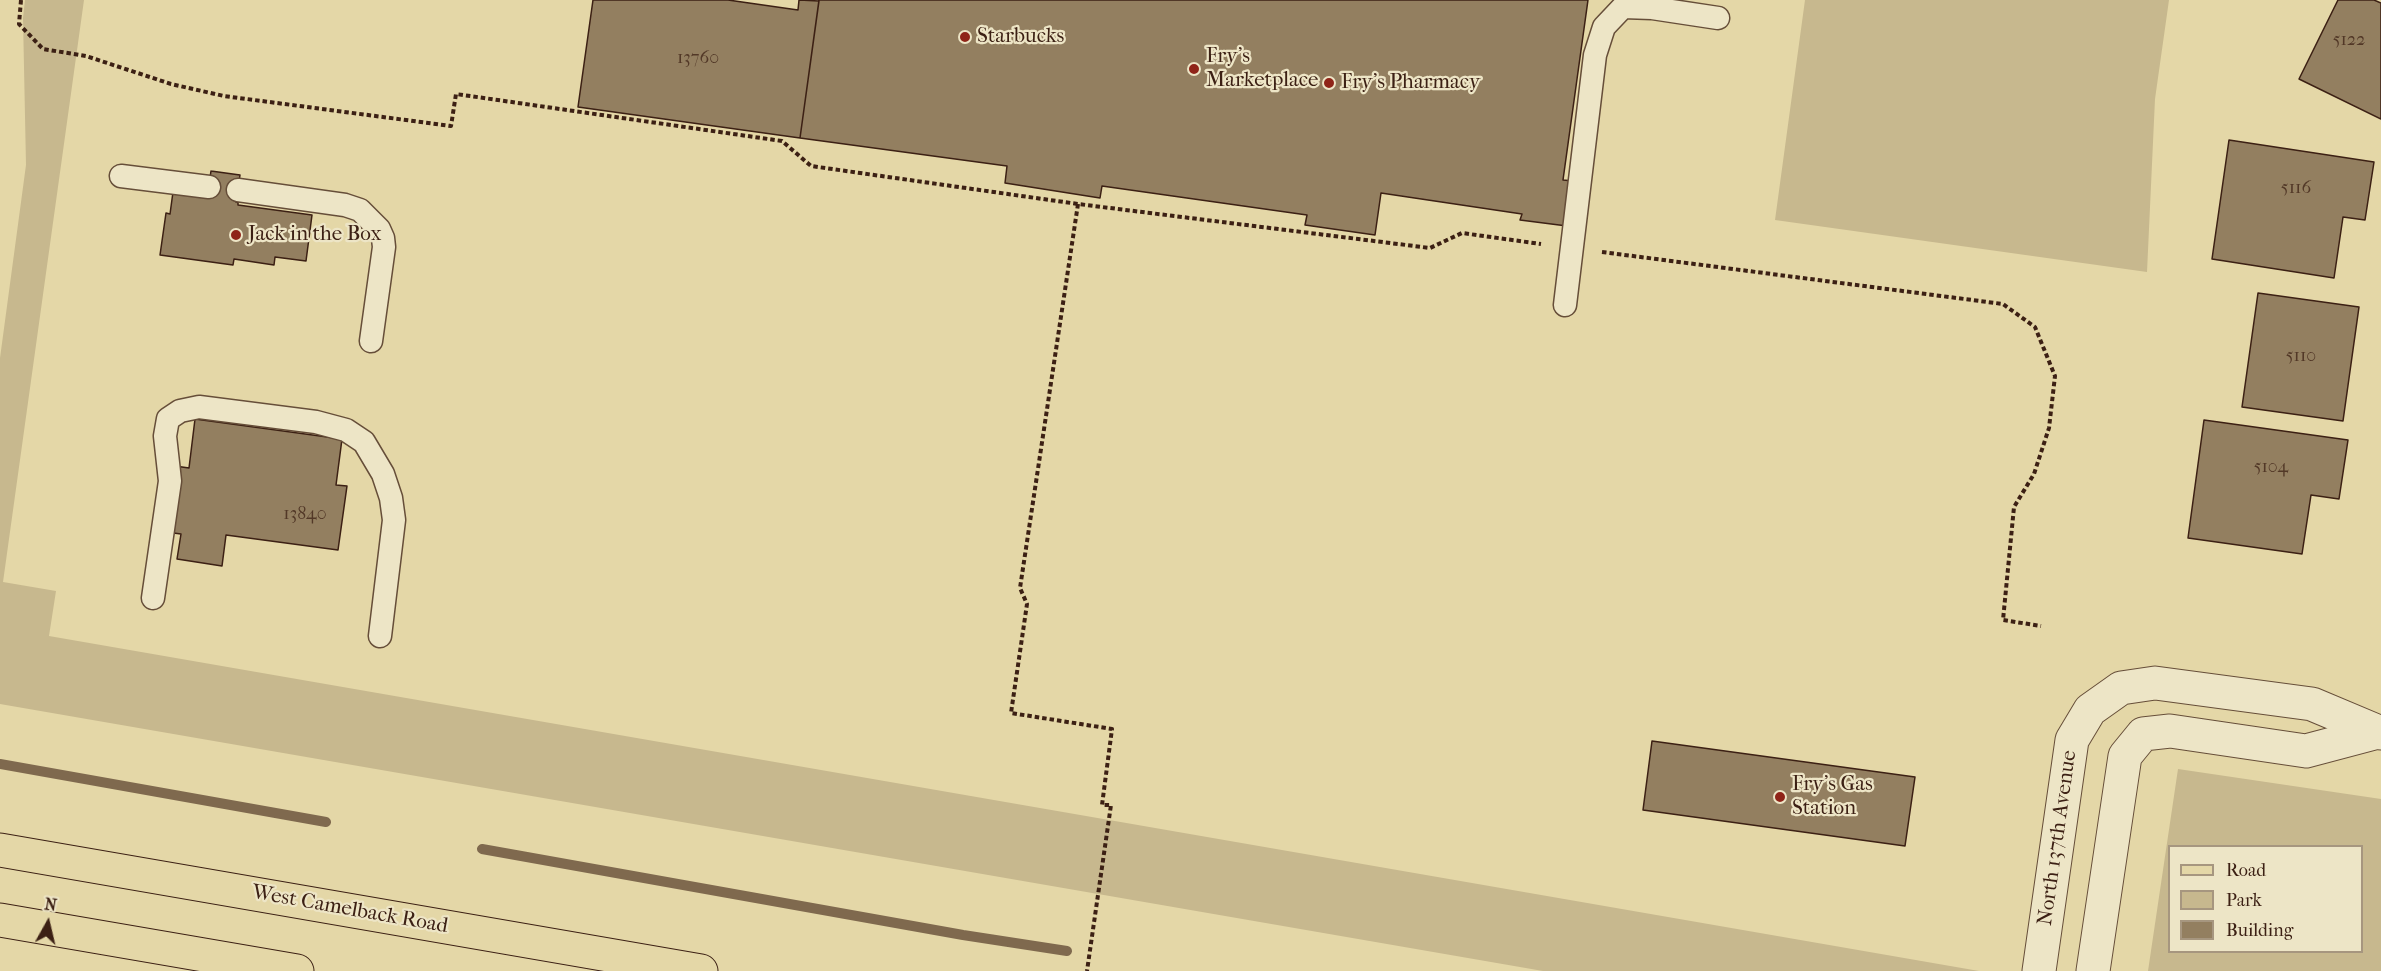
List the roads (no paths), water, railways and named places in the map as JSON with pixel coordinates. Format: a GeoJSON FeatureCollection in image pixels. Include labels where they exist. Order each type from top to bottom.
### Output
{"type":"FeatureCollection","features":[{"type":"Feature","properties":{"kind":"main road","name":"West Camelback Road"},"geometry":{"type":"LineString","coordinates":[[0,850],[701,971]]}},
{"type":"Feature","properties":{"kind":"main road"},"geometry":{"type":"LineString","coordinates":[[0,920],[297,971]]}},
{"type":"Feature","properties":{"kind":"street"},"geometry":{"type":"LineString","coordinates":[[2143,734],[2121,688],[2155,683],[2312,704],[2380,726]]}},
{"type":"Feature","properties":{"kind":"street","name":"North 137th Avenue"},"geometry":{"type":"LineString","coordinates":[[2039,971],[2072,740],[2090,710],[2121,688]]}},
{"type":"Feature","properties":{"kind":"street"},"geometry":{"type":"LineString","coordinates":[[2266,746],[2271,699]]}},
{"type":"Feature","properties":{"kind":"street"},"geometry":{"type":"LineString","coordinates":[[2093,971],[2126,756],[2143,734],[2170,731],[2306,751],[2380,726]]}},
{"type":"Feature","properties":{"kind":"lane"},"geometry":{"type":"LineString","coordinates":[[1565,305],[1595,55],[1604,27],[1623,7],[1652,8],[1718,18]]}},
{"type":"Feature","properties":{"kind":"lane"},"geometry":{"type":"LineString","coordinates":[[121,176],[209,187]]}},
{"type":"Feature","properties":{"kind":"lane"},"geometry":{"type":"LineString","coordinates":[[238,190],[345,205],[360,210],[379,229],[384,247],[371,341]]}},
{"type":"Feature","properties":{"kind":"lane"},"geometry":{"type":"LineString","coordinates":[[153,598],[170,481],[165,436],[168,419],[180,411],[199,407],[316,422],[346,430],[364,442],[383,474],[391,498],[394,520],[381,636]]}},
{"type":"Feature","properties":{"kind":"waterway"},"geometry":{"type":"LineString","coordinates":[[0,764],[326,822]]}},
{"type":"Feature","properties":{"kind":"waterway"},"geometry":{"type":"LineString","coordinates":[[482,849],[963,935],[1067,951]]}},
{"type":"Feature","properties":{"kind":"place","name":"Starbucks"},"geometry":{"type":"Point","coordinates":[965,37]}},
{"type":"Feature","properties":{"kind":"place","name":"Fry's Marketplace"},"geometry":{"type":"Point","coordinates":[1194,69]}},
{"type":"Feature","properties":{"kind":"place","name":"Fry's Pharmacy"},"geometry":{"type":"Point","coordinates":[1329,83]}},
{"type":"Feature","properties":{"kind":"place","name":"Jack in the Box"},"geometry":{"type":"Point","coordinates":[236,235]}},
{"type":"Feature","properties":{"kind":"place","name":"Fry's Gas Station"},"geometry":{"type":"Point","coordinates":[1780,797]}}]}
